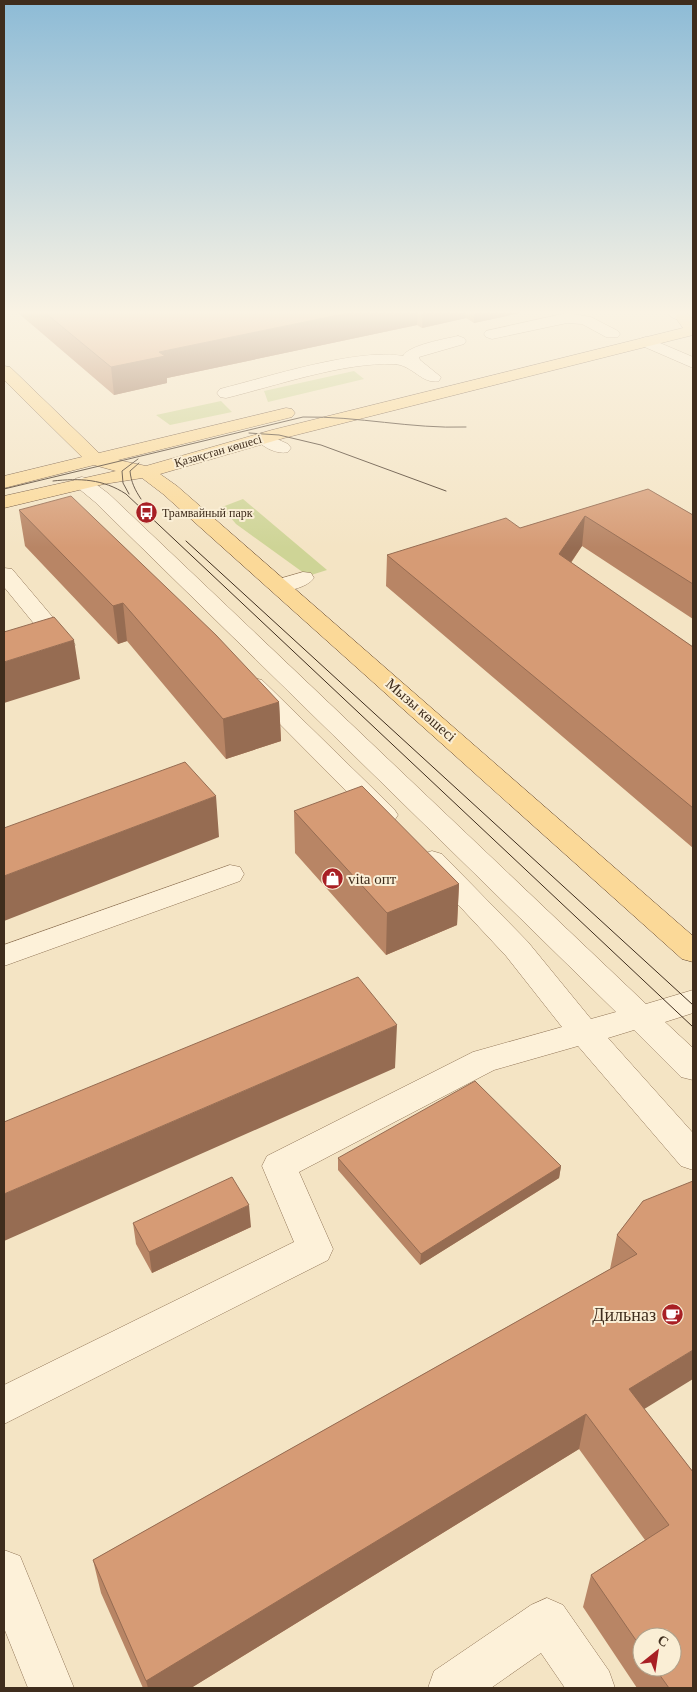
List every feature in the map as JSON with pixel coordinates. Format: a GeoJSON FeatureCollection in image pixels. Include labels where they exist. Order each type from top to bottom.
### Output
{"type":"FeatureCollection","features":[{"type":"Feature","properties":{"kind":"main road"},"geometry":{"type":"LineString","coordinates":[[24,390],[95,460],[146,472]]}},
{"type":"Feature","properties":{"kind":"main road","name":"Қазақстан көшесі"},"geometry":{"type":"LineString","coordinates":[[4,502],[104,478],[146,472],[422,390]]}},
{"type":"Feature","properties":{"kind":"main road","name":"Қазақстан көшесі"},"geometry":{"type":"LineString","coordinates":[[4,482],[298,410]]}},
{"type":"Feature","properties":{"kind":"main road"},"geometry":{"type":"LineString","coordinates":[[68,433],[105,442],[131,444],[162,443]]}},
{"type":"Feature","properties":{"kind":"main road"},"geometry":{"type":"LineString","coordinates":[[23,477],[55,457],[66,446],[68,433]]}},
{"type":"Feature","properties":{"kind":"main road","name":"Мызы көшесі"},"geometry":{"type":"LineString","coordinates":[[146,472],[291,582],[693,952]]}},
{"type":"Feature","properties":{"kind":"street"},"geometry":{"type":"LineString","coordinates":[[226,393],[239,390]]}},
{"type":"Feature","properties":{"kind":"street"},"geometry":{"type":"LineString","coordinates":[[264,438],[282,448]]}},
{"type":"Feature","properties":{"kind":"street"},"geometry":{"type":"LineString","coordinates":[[82,483],[102,498],[693,1068]]}},
{"type":"Feature","properties":{"kind":"street"},"geometry":{"type":"LineString","coordinates":[[4,574],[64,645],[4,663]]}},
{"type":"Feature","properties":{"kind":"street"},"geometry":{"type":"LineString","coordinates":[[236,668],[410,839],[517,948],[584,1032],[693,1156]]}},
{"type":"Feature","properties":{"kind":"street"},"geometry":{"type":"LineString","coordinates":[[4,956],[230,874]]}},
{"type":"Feature","properties":{"kind":"street"},"geometry":{"type":"LineString","coordinates":[[4,1405],[315,1249],[279,1166],[484,1060],[693,1001]]}},
{"type":"Feature","properties":{"kind":"street"},"geometry":{"type":"LineString","coordinates":[[5,1581],[51,1688]]}},
{"type":"Feature","properties":{"kind":"street"},"geometry":{"type":"LineString","coordinates":[[451,1688],[547,1621],[592,1688]]}},
{"type":"Feature","properties":{"kind":"green space"},"geometry":{"type":"Polygon","coordinates":[[[269,390],[318,390],[268,402],[264,391],[269,390]]]}},
{"type":"Feature","properties":{"kind":"green space"},"geometry":{"type":"Polygon","coordinates":[[[221,401],[232,412],[170,425],[156,415],[221,401]]]}},
{"type":"Feature","properties":{"kind":"green space"},"geometry":{"type":"Polygon","coordinates":[[[243,499],[327,570],[308,576],[236,524],[222,507],[243,499]]]}},
{"type":"Feature","properties":{"kind":"building"},"geometry":{"type":"Polygon","coordinates":[[[648,489],[693,515],[693,584],[585,516],[559,554],[693,647],[693,808],[387,555],[506,518],[520,528],[648,489]]]}},
{"type":"Feature","properties":{"kind":"building"},"geometry":{"type":"Polygon","coordinates":[[[71,496],[216,635],[279,702],[223,719],[123,603],[113,606],[19,510],[71,496]]]}},
{"type":"Feature","properties":{"kind":"building"},"geometry":{"type":"Polygon","coordinates":[[[54,617],[74,640],[4,662],[4,632],[54,617]]]}},
{"type":"Feature","properties":{"kind":"building"},"geometry":{"type":"Polygon","coordinates":[[[185,762],[216,796],[4,876],[4,828],[185,762]]]}},
{"type":"Feature","properties":{"kind":"building"},"geometry":{"type":"Polygon","coordinates":[[[362,786],[459,884],[387,913],[294,811],[362,786]]]}},
{"type":"Feature","properties":{"kind":"building"},"geometry":{"type":"Polygon","coordinates":[[[358,977],[397,1025],[4,1194],[4,1122],[358,977]]]}},
{"type":"Feature","properties":{"kind":"building"},"geometry":{"type":"Polygon","coordinates":[[[475,1081],[561,1166],[421,1254],[338,1158],[475,1081]]]}},
{"type":"Feature","properties":{"kind":"building"},"geometry":{"type":"Polygon","coordinates":[[[232,1177],[249,1205],[149,1252],[133,1223],[232,1177]]]}},
{"type":"Feature","properties":{"kind":"building"},"geometry":{"type":"Polygon","coordinates":[[[693,1181],[693,1350],[629,1389],[693,1472],[693,1688],[669,1688],[661,1677],[682,1677],[682,1627],[632,1627],[632,1634],[591,1575],[669,1525],[586,1414],[146,1681],[93,1560],[637,1254],[617,1235],[643,1201],[693,1181]]]}},
{"type":"Feature","properties":{"kind":"tram line"},"geometry":{"type":"LineString","coordinates":[[4,489],[303,417],[344,418],[425,426],[466,427]]}},
{"type":"Feature","properties":{"kind":"tram line"},"geometry":{"type":"LineString","coordinates":[[249,433],[279,435],[321,445],[446,491]]}},
{"type":"Feature","properties":{"kind":"tram line"},"geometry":{"type":"LineString","coordinates":[[129,494],[123,483],[122,471],[138,459]]}},
{"type":"Feature","properties":{"kind":"tram line"},"geometry":{"type":"LineString","coordinates":[[139,463],[130,471],[131,479],[141,499]]}},
{"type":"Feature","properties":{"kind":"tram line"},"geometry":{"type":"LineString","coordinates":[[53,481],[91,481],[109,485],[126,494],[693,1027]]}},
{"type":"Feature","properties":{"kind":"tram line"},"geometry":{"type":"LineString","coordinates":[[186,541],[693,1005]]}},
{"type":"Feature","properties":{"kind":"place","name":"Трамвайный парк"},"geometry":{"type":"Point","coordinates":[146,513]}},
{"type":"Feature","properties":{"kind":"place","name":"vita опт"},"geometry":{"type":"Point","coordinates":[332,879]}},
{"type":"Feature","properties":{"kind":"place","name":"Дильназ"},"geometry":{"type":"Point","coordinates":[672,1315]}}]}
